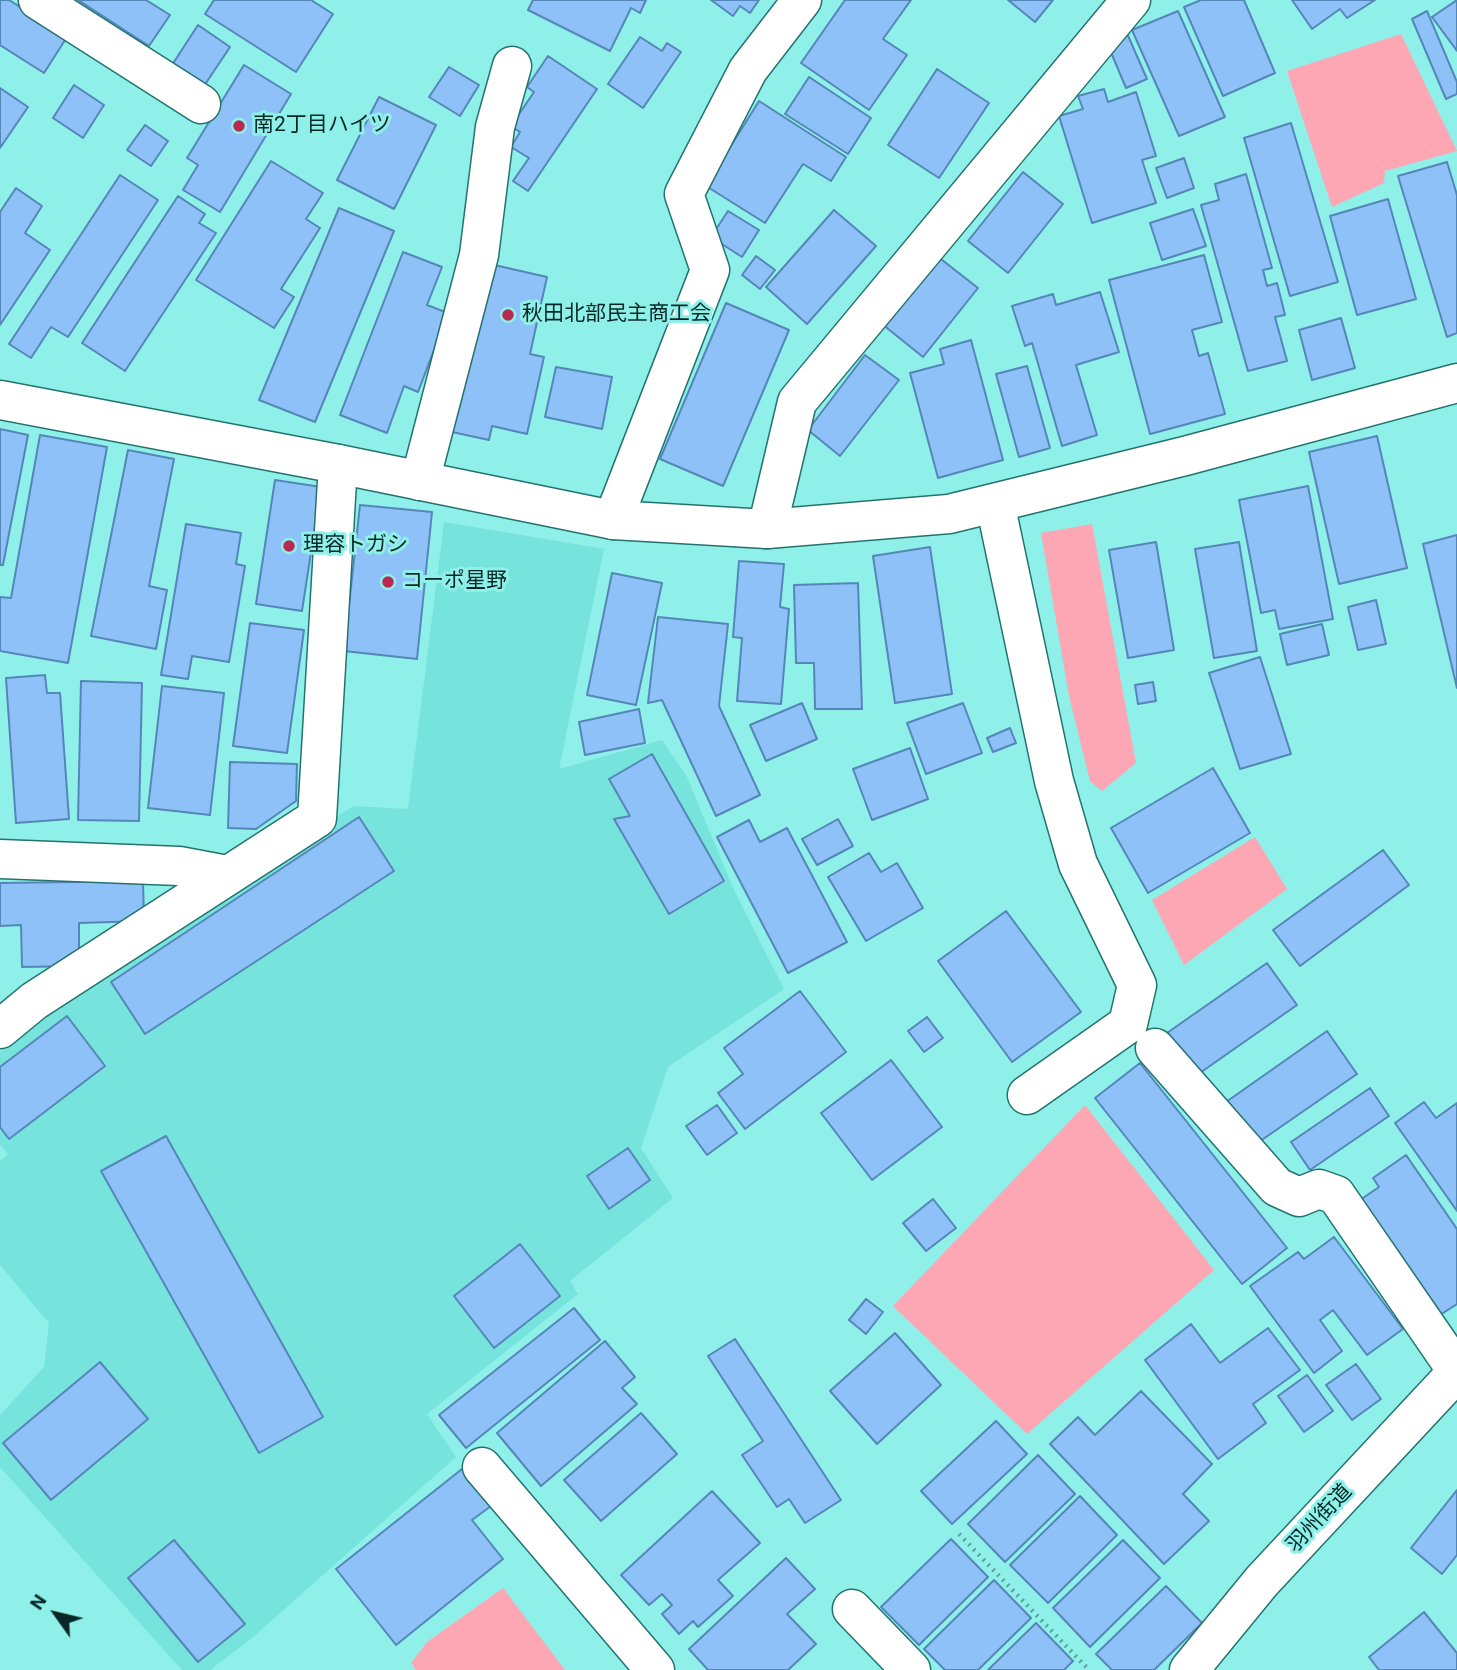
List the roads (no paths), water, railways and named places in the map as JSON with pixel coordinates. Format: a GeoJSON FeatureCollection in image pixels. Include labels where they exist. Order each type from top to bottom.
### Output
{"type":"FeatureCollection","features":[{"type":"Feature","properties":{"kind":"street"},"geometry":{"type":"LineString","coordinates":[[38,0],[201,104]]}},
{"type":"Feature","properties":{"kind":"street"},"geometry":{"type":"LineString","coordinates":[[613,520],[710,270],[684,194],[748,70],[802,0]]}},
{"type":"Feature","properties":{"kind":"street"},"geometry":{"type":"LineString","coordinates":[[767,529],[797,402],[1131,0]]}},
{"type":"Feature","properties":{"kind":"street"},"geometry":{"type":"LineString","coordinates":[[420,481],[479,255],[495,127],[512,66]]}},
{"type":"Feature","properties":{"kind":"street"},"geometry":{"type":"LineString","coordinates":[[0,400],[338,464],[613,520],[767,529],[949,514],[1185,456],[1457,383]]}},
{"type":"Feature","properties":{"kind":"street"},"geometry":{"type":"LineString","coordinates":[[0,1029],[34,1001],[317,818],[338,464]]}},
{"type":"Feature","properties":{"kind":"street"},"geometry":{"type":"LineString","coordinates":[[995,503],[1054,781],[1078,864],[1137,985],[1128,1024],[1027,1095]]}},
{"type":"Feature","properties":{"kind":"street"},"geometry":{"type":"LineString","coordinates":[[0,859],[179,866],[227,875]]}},
{"type":"Feature","properties":{"kind":"street"},"geometry":{"type":"LineString","coordinates":[[1155,1048],[1277,1187],[1299,1197],[1319,1189],[1336,1195],[1457,1371]]}},
{"type":"Feature","properties":{"kind":"street","name":"羽州街道"},"geometry":{"type":"LineString","coordinates":[[1196,1667],[1262,1581],[1457,1371]]}},
{"type":"Feature","properties":{"kind":"street"},"geometry":{"type":"LineString","coordinates":[[482,1467],[655,1670]]}},
{"type":"Feature","properties":{"kind":"street"},"geometry":{"type":"LineString","coordinates":[[852,1609],[911,1670]]}},
{"type":"Feature","properties":{"kind":"place","name":"南2丁目ハイツ"},"geometry":{"type":"Point","coordinates":[239,126]}},
{"type":"Feature","properties":{"kind":"place","name":"秋田北部民主商工会"},"geometry":{"type":"Point","coordinates":[508,315]}},
{"type":"Feature","properties":{"kind":"place","name":"理容トガシ"},"geometry":{"type":"Point","coordinates":[289,546]}},
{"type":"Feature","properties":{"kind":"place","name":"コーポ星野"},"geometry":{"type":"Point","coordinates":[388,582]}}]}
